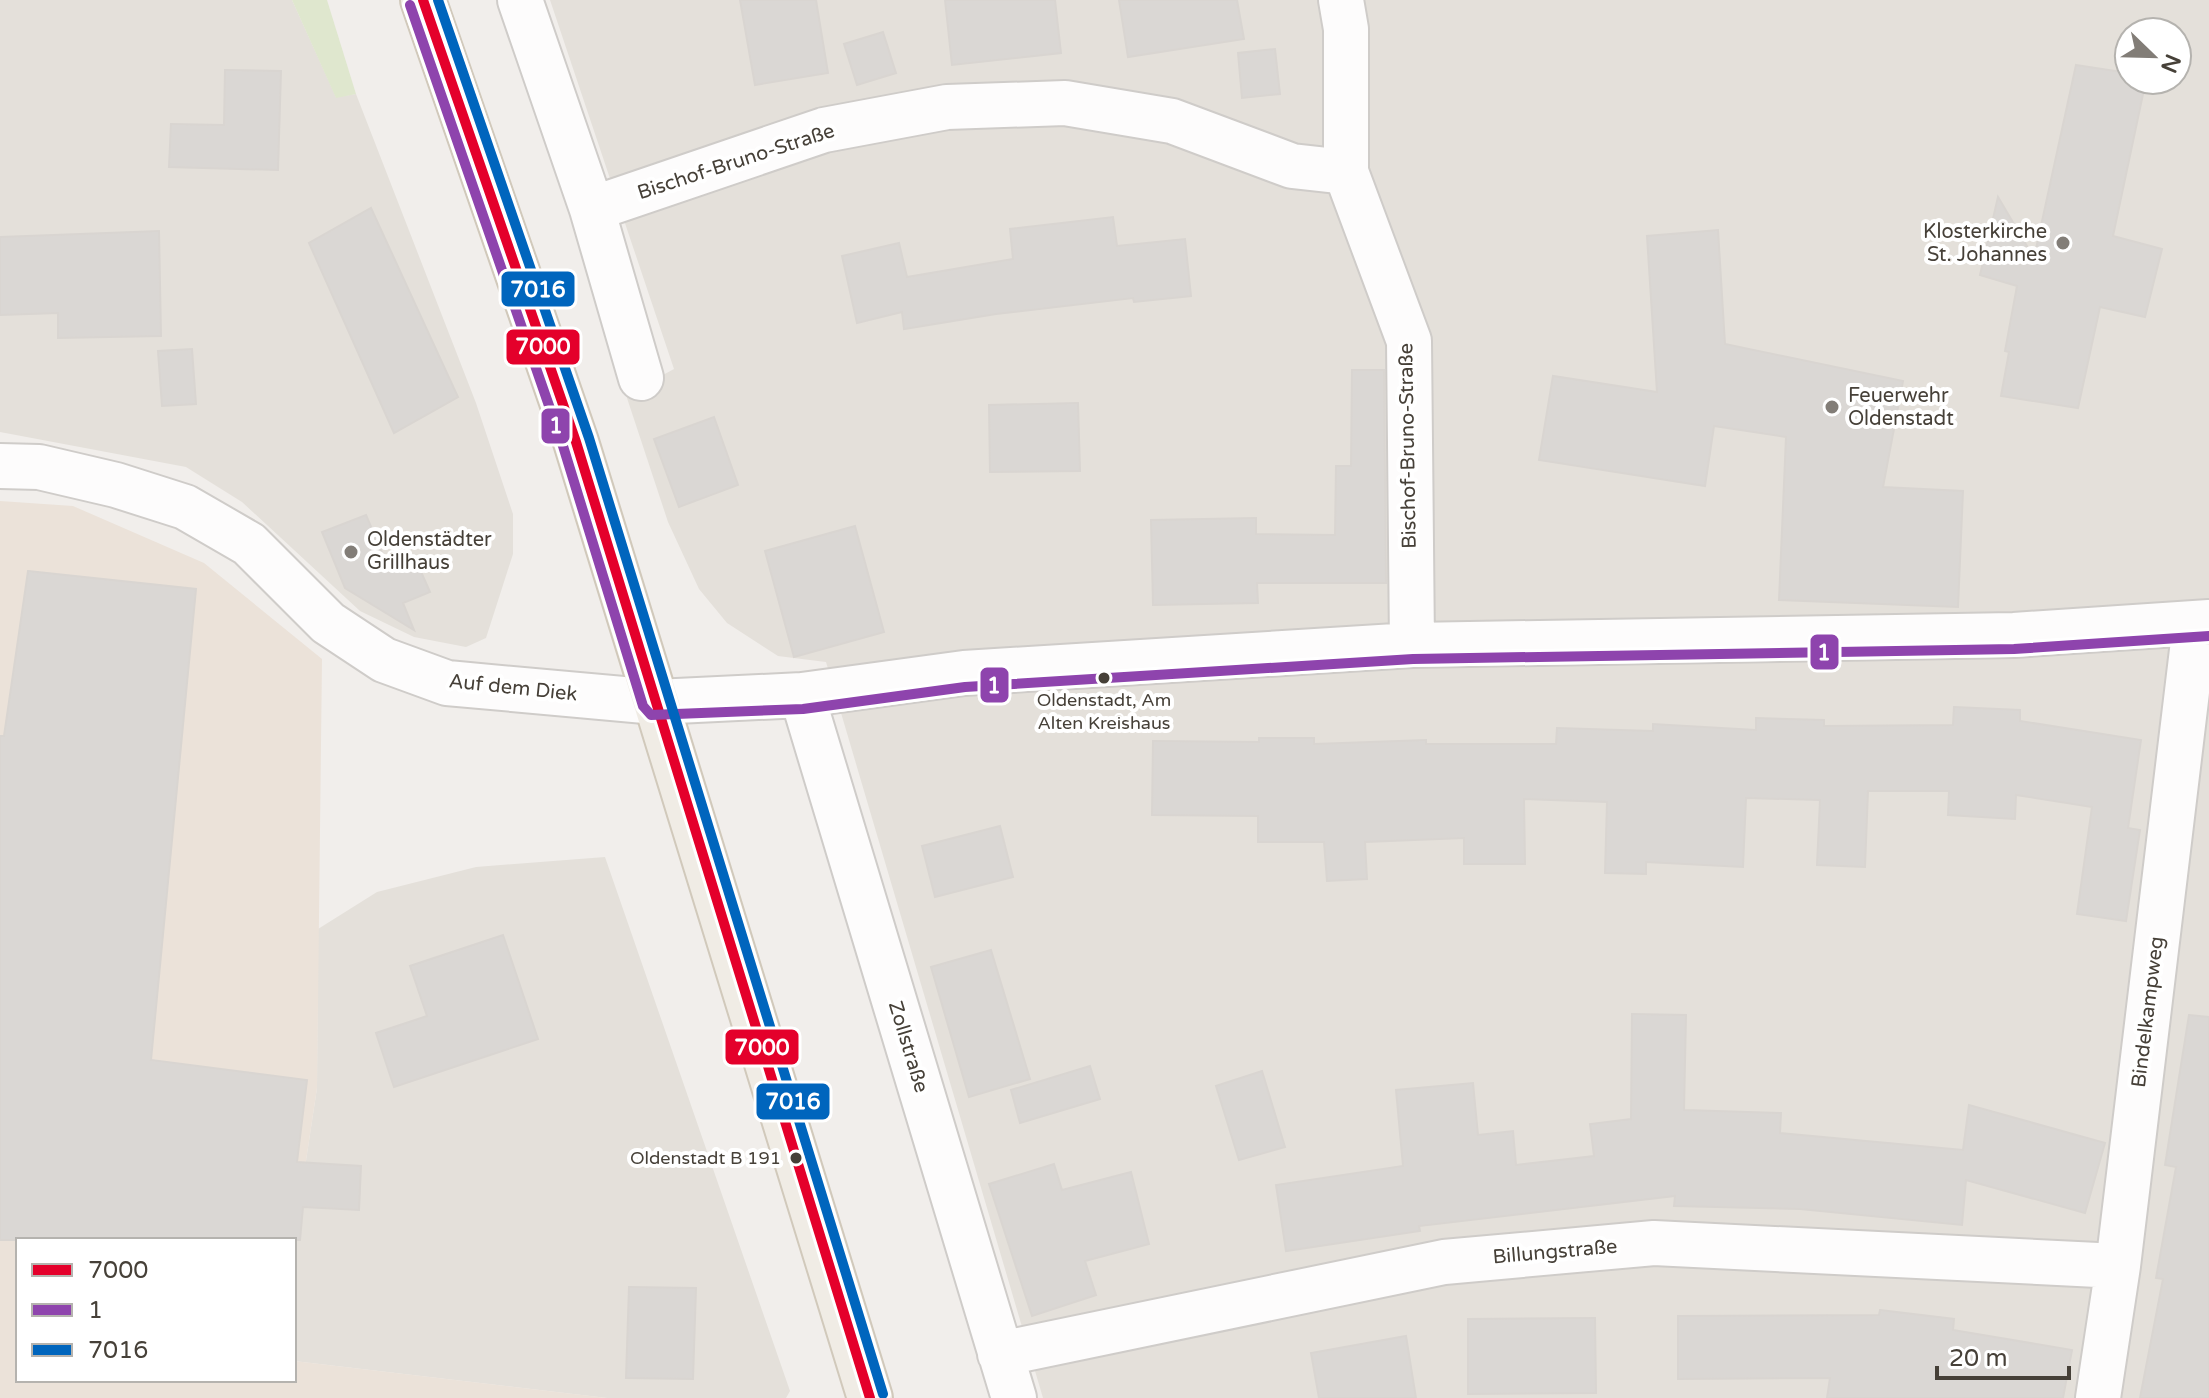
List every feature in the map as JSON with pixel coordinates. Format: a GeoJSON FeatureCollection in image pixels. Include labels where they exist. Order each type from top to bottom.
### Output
{"type":"FeatureCollection","features":[{"type":"Feature","properties":{"kind":"main road"},"geometry":{"type":"LineString","coordinates":[[423,0],[576,442],[870,1398]]}},
{"type":"Feature","properties":{"kind":"street"},"geometry":{"type":"LineString","coordinates":[[520,0],[592,209],[641,378]]}},
{"type":"Feature","properties":{"kind":"street"},"geometry":{"type":"LineString","coordinates":[[1341,0],[1346,29],[1346,172]]}},
{"type":"Feature","properties":{"kind":"street","name":"Bischof-Bruno-Straße"},"geometry":{"type":"LineString","coordinates":[[592,209],[824,130],[947,107],[1065,103],[1172,121],[1292,166],[1346,172],[1409,341],[1412,645]]}},
{"type":"Feature","properties":{"kind":"street","name":"Auf dem Diek"},"geometry":{"type":"LineString","coordinates":[[0,466],[39,467],[116,485],[185,507],[249,544],[328,623],[384,660],[447,683],[656,702],[802,695],[964,673],[1412,645],[2014,635],[2202,624]]}},
{"type":"Feature","properties":{"kind":"street","name":"Bindelkampweg"},"geometry":{"type":"LineString","coordinates":[[2098,1398],[2202,624]]}},
{"type":"Feature","properties":{"kind":"street","name":"Zollstraße"},"geometry":{"type":"LineString","coordinates":[[802,695],[1014,1398]]}},
{"type":"Feature","properties":{"kind":"street","name":"Billungstraße"},"geometry":{"type":"LineString","coordinates":[[1000,1354],[1444,1262],[1654,1243],[2118,1266]]}},
{"type":"Feature","properties":{"kind":"shaded area"},"geometry":{"type":"Polygon","coordinates":[[[0,0],[292,0],[336,97],[356,94],[476,403],[513,514],[513,554],[486,638],[466,647],[414,637],[360,611],[242,502],[186,467],[0,432],[0,0]]]}},
{"type":"Feature","properties":{"kind":"shaded area"},"geometry":{"type":"Polygon","coordinates":[[[550,0],[2209,0],[2209,1398],[1043,1398],[826,662],[778,656],[727,623],[699,589],[668,522],[626,395],[674,369],[550,0]]]}},
{"type":"Feature","properties":{"kind":"shaded area"},"geometry":{"type":"Polygon","coordinates":[[[0,501],[73,506],[204,563],[322,659],[317,1088],[294,1238],[16,1238],[16,1382],[296,1382],[296,1361],[607,1398],[0,1398],[0,501]]]}},
{"type":"Feature","properties":{"kind":"shaded area"},"geometry":{"type":"Polygon","coordinates":[[[605,857],[790,1391],[786,1398],[607,1398],[296,1361],[294,1238],[317,1088],[318,929],[377,892],[476,867],[605,857]]]}},
{"type":"Feature","properties":{"kind":"green space"},"geometry":{"type":"Polygon","coordinates":[[[292,0],[327,0],[356,94],[336,98],[292,0]]]}},
{"type":"Feature","properties":{"kind":"building"},"geometry":{"type":"Polygon","coordinates":[[[740,0],[816,0],[828,73],[755,85],[740,0]]]}},
{"type":"Feature","properties":{"kind":"building"},"geometry":{"type":"Polygon","coordinates":[[[945,0],[1055,0],[1061,53],[952,65],[945,0]]]}},
{"type":"Feature","properties":{"kind":"building"},"geometry":{"type":"Polygon","coordinates":[[[1119,0],[1237,0],[1244,39],[1128,57],[1119,0]]]}},
{"type":"Feature","properties":{"kind":"building"},"geometry":{"type":"Polygon","coordinates":[[[883,32],[896,73],[857,85],[844,44],[883,32]]]}},
{"type":"Feature","properties":{"kind":"building"},"geometry":{"type":"Polygon","coordinates":[[[1275,49],[1280,94],[1242,98],[1238,53],[1275,49]]]}},
{"type":"Feature","properties":{"kind":"building","name":"Klosterkirche St. Johannes"},"geometry":{"type":"Polygon","coordinates":[[[2076,65],[2113,71],[2113,96],[2143,96],[2113,236],[2162,249],[2145,317],[2100,307],[2078,408],[2001,396],[2009,352],[2005,351],[2017,286],[1980,275],[1998,197],[2034,258],[2076,65]]]}},
{"type":"Feature","properties":{"kind":"building"},"geometry":{"type":"Polygon","coordinates":[[[225,70],[281,71],[278,170],[169,167],[171,124],[224,125],[225,70]]]}},
{"type":"Feature","properties":{"kind":"building"},"geometry":{"type":"Polygon","coordinates":[[[371,208],[458,397],[394,433],[309,243],[371,208]]]}},
{"type":"Feature","properties":{"kind":"building"},"geometry":{"type":"Polygon","coordinates":[[[1113,217],[1117,246],[1185,239],[1191,296],[1134,302],[1133,298],[996,314],[904,329],[902,312],[857,323],[842,256],[899,243],[907,277],[1013,259],[1010,229],[1113,217]]]}},
{"type":"Feature","properties":{"kind":"building"},"geometry":{"type":"Polygon","coordinates":[[[1718,230],[1725,344],[1903,381],[1883,487],[1963,491],[1958,607],[1779,600],[1786,437],[1714,426],[1705,486],[1539,460],[1553,376],[1657,392],[1647,236],[1718,230]]]}},
{"type":"Feature","properties":{"kind":"building"},"geometry":{"type":"Polygon","coordinates":[[[159,231],[161,336],[58,338],[58,313],[0,315],[0,237],[159,231]]]}},
{"type":"Feature","properties":{"kind":"building"},"geometry":{"type":"Polygon","coordinates":[[[192,349],[196,404],[162,406],[158,351],[192,349]]]}},
{"type":"Feature","properties":{"kind":"building"},"geometry":{"type":"Polygon","coordinates":[[[1352,370],[1384,370],[1386,583],[1257,583],[1258,603],[1153,605],[1151,520],[1256,518],[1256,534],[1335,535],[1336,466],[1351,466],[1352,370]]]}},
{"type":"Feature","properties":{"kind":"building"},"geometry":{"type":"Polygon","coordinates":[[[1078,403],[1080,471],[990,472],[989,405],[1078,403]]]}},
{"type":"Feature","properties":{"kind":"building"},"geometry":{"type":"Polygon","coordinates":[[[714,417],[738,485],[679,507],[654,439],[714,417]]]}},
{"type":"Feature","properties":{"kind":"building"},"geometry":{"type":"Polygon","coordinates":[[[366,515],[389,569],[415,558],[430,592],[403,603],[414,630],[345,588],[322,532],[366,515]]]}},
{"type":"Feature","properties":{"kind":"building"},"geometry":{"type":"Polygon","coordinates":[[[855,526],[884,632],[794,657],[765,551],[855,526]]]}},
{"type":"Feature","properties":{"kind":"building"},"geometry":{"type":"Polygon","coordinates":[[[28,571],[196,589],[151,1060],[307,1080],[297,1162],[361,1166],[359,1210],[303,1207],[300,1240],[0,1240],[0,736],[4,736],[28,571]]]}},
{"type":"Feature","properties":{"kind":"building"},"geometry":{"type":"Polygon","coordinates":[[[1954,707],[2020,710],[2020,721],[2141,740],[2128,828],[2140,830],[2126,921],[2077,914],[2092,807],[2016,795],[2015,819],[1948,815],[1949,791],[1868,791],[1865,867],[1817,865],[1820,800],[1746,798],[1743,867],[1646,862],[1646,874],[1605,873],[1607,802],[1524,799],[1525,864],[1464,864],[1464,838],[1365,842],[1367,879],[1327,881],[1324,842],[1258,842],[1258,816],[1152,815],[1153,741],[1259,742],[1259,738],[1314,738],[1314,744],[1426,740],[1426,744],[1556,744],[1557,728],[1653,731],[1653,724],[1756,730],[1756,718],[1824,720],[1824,726],[1953,725],[1954,707]]]}},
{"type":"Feature","properties":{"kind":"building"},"geometry":{"type":"Polygon","coordinates":[[[1000,826],[1013,877],[935,897],[922,846],[1000,826]]]}},
{"type":"Feature","properties":{"kind":"building"},"geometry":{"type":"Polygon","coordinates":[[[503,935],[538,1039],[394,1087],[376,1033],[427,1016],[410,966],[503,935]]]}},
{"type":"Feature","properties":{"kind":"building"},"geometry":{"type":"Polygon","coordinates":[[[991,950],[1030,1079],[969,1097],[931,967],[991,950]]]}},
{"type":"Feature","properties":{"kind":"building"},"geometry":{"type":"Polygon","coordinates":[[[1632,1014],[1686,1015],[1684,1110],[1781,1113],[1780,1133],[1963,1150],[1969,1105],[2105,1143],[2085,1213],[1966,1180],[1962,1225],[1800,1209],[1674,1206],[1675,1196],[1419,1226],[1420,1231],[1286,1251],[1276,1185],[1403,1166],[1396,1090],[1473,1083],[1478,1135],[1513,1131],[1516,1165],[1594,1156],[1590,1124],[1631,1119],[1632,1014]]]}},
{"type":"Feature","properties":{"kind":"building"},"geometry":{"type":"Polygon","coordinates":[[[2189,1015],[2209,1017],[2209,1398],[2140,1398],[2163,1279],[2156,1278],[2176,1167],[2165,1165],[2189,1015]]]}},
{"type":"Feature","properties":{"kind":"building"},"geometry":{"type":"Polygon","coordinates":[[[1090,1066],[1100,1099],[1020,1123],[1011,1090],[1090,1066]]]}},
{"type":"Feature","properties":{"kind":"building"},"geometry":{"type":"Polygon","coordinates":[[[1262,1071],[1285,1147],[1239,1160],[1216,1086],[1262,1071]]]}},
{"type":"Feature","properties":{"kind":"building"},"geometry":{"type":"Polygon","coordinates":[[[1054,1164],[1062,1190],[1131,1172],[1149,1244],[1085,1261],[1096,1295],[1032,1316],[989,1184],[1054,1164]]]}},
{"type":"Feature","properties":{"kind":"building"},"geometry":{"type":"Polygon","coordinates":[[[629,1287],[696,1288],[693,1379],[626,1378],[629,1287]]]}},
{"type":"Feature","properties":{"kind":"building"},"geometry":{"type":"Polygon","coordinates":[[[1880,1310],[1954,1319],[1953,1330],[2072,1350],[2063,1398],[1827,1398],[1830,1378],[1678,1379],[1678,1316],[1879,1315],[1880,1310]]]}},
{"type":"Feature","properties":{"kind":"building"},"geometry":{"type":"Polygon","coordinates":[[[1595,1318],[1596,1393],[1468,1394],[1468,1319],[1595,1318]]]}},
{"type":"Feature","properties":{"kind":"building"},"geometry":{"type":"Polygon","coordinates":[[[1406,1336],[1416,1398],[1319,1398],[1311,1353],[1406,1336]]]}},
{"type":"Feature","properties":{"kind":"transit line","name":"7000"},"geometry":{"type":"LineString","coordinates":[[423,0],[576,442],[870,1398]]}},
{"type":"Feature","properties":{"kind":"transit line","name":"7016"},"geometry":{"type":"LineString","coordinates":[[438,0],[589,438],[883,1394]]}},
{"type":"Feature","properties":{"kind":"transit line","name":"1"},"geometry":{"type":"LineString","coordinates":[[410,5],[563,446],[643,706],[651,715],[803,709],[965,687],[1413,659],[2014,649],[2209,636]]}},
{"type":"Feature","properties":{"kind":"place","name":"Klosterkirche St. Johannes"},"geometry":{"type":"Point","coordinates":[2063,243]}},
{"type":"Feature","properties":{"kind":"place","name":"Feuerwehr Oldenstadt"},"geometry":{"type":"Point","coordinates":[1832,407]}},
{"type":"Feature","properties":{"kind":"place","name":"Oldenstädter Grillhaus"},"geometry":{"type":"Point","coordinates":[351,552]}},
{"type":"Feature","properties":{"kind":"place","name":"Oldenstadt, Am Alten Kreishaus"},"geometry":{"type":"Point","coordinates":[1104,678]}},
{"type":"Feature","properties":{"kind":"place","name":"Oldenstadt B 191"},"geometry":{"type":"Point","coordinates":[796,1158]}}]}
